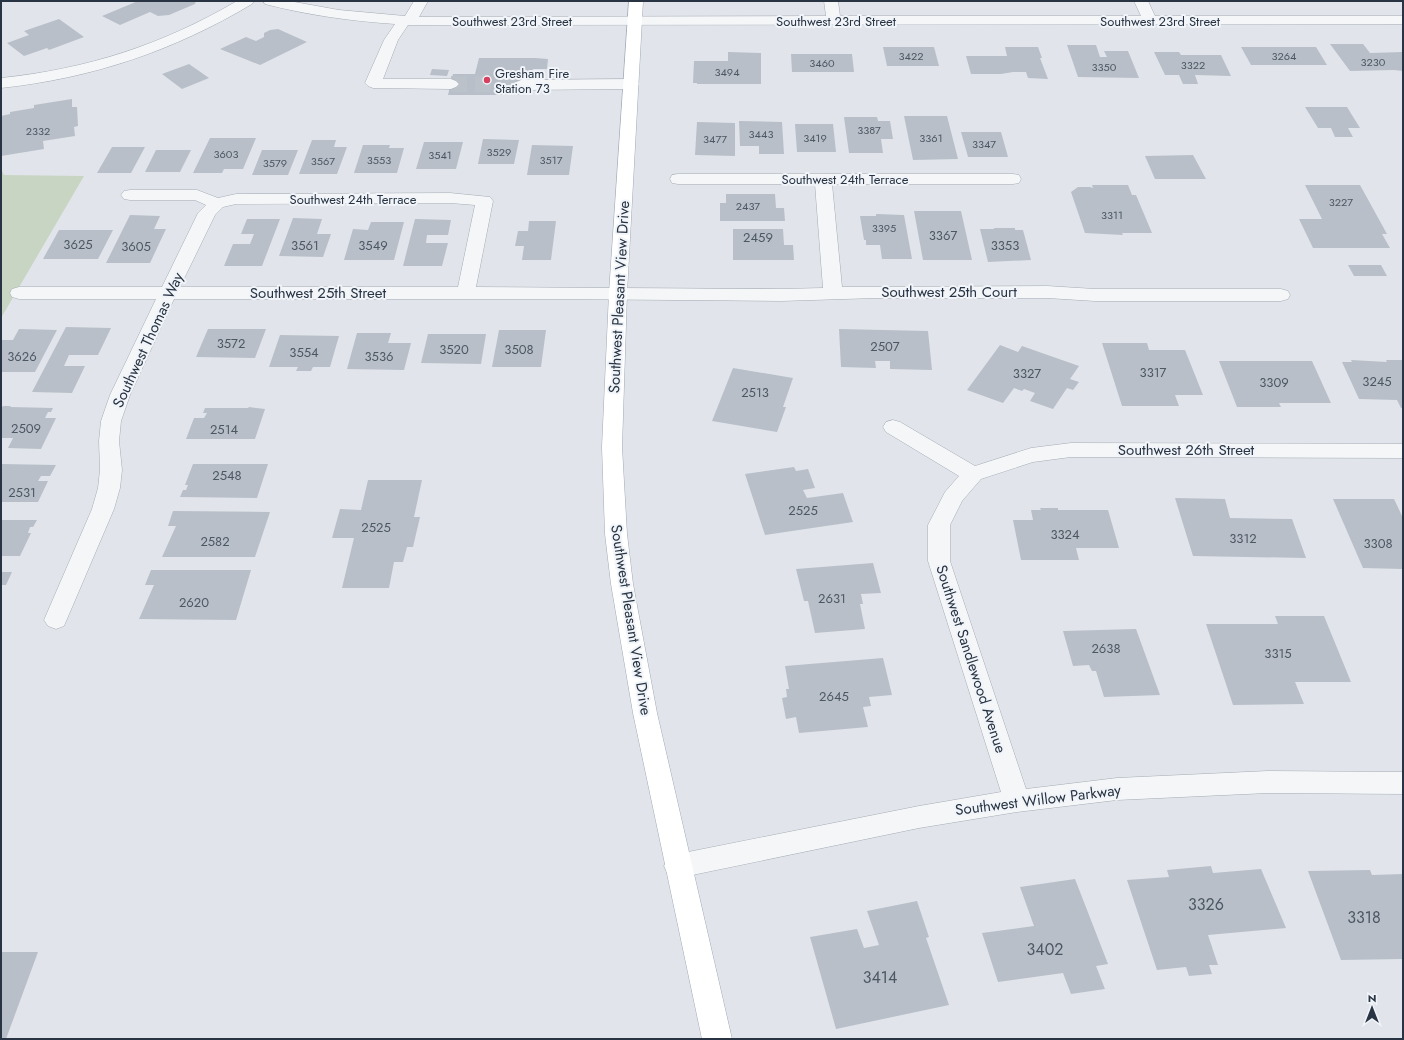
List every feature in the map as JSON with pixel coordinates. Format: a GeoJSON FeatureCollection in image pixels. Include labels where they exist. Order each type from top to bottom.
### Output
{"type":"FeatureCollection","features":[{"type":"Feature","properties":{"kind":"main road","name":"Southwest Pleasant View Drive"},"geometry":{"type":"LineString","coordinates":[[636,1],[618,293],[612,447],[616,534],[632,646],[678,866],[717,1039]]}},
{"type":"Feature","properties":{"kind":"street"},"geometry":{"type":"LineString","coordinates":[[1,83],[23,82],[82,70],[152,48],[192,32],[225,15],[247,1]]}},
{"type":"Feature","properties":{"kind":"street","name":"Southwest 23rd Street"},"geometry":{"type":"LineString","coordinates":[[270,1],[342,15],[407,21],[1403,20]]}},
{"type":"Feature","properties":{"kind":"street"},"geometry":{"type":"LineString","coordinates":[[421,1],[391,40],[373,83],[451,84]]}},
{"type":"Feature","properties":{"kind":"street"},"geometry":{"type":"LineString","coordinates":[[831,1],[834,21]]}},
{"type":"Feature","properties":{"kind":"street"},"geometry":{"type":"LineString","coordinates":[[1141,1],[1150,21]]}},
{"type":"Feature","properties":{"kind":"street"},"geometry":{"type":"LineString","coordinates":[[521,85],[631,84]]}},
{"type":"Feature","properties":{"kind":"street","name":"Southwest 24th Terrace"},"geometry":{"type":"LineString","coordinates":[[678,179],[1013,179]]}},
{"type":"Feature","properties":{"kind":"street"},"geometry":{"type":"LineString","coordinates":[[823,179],[833,293]]}},
{"type":"Feature","properties":{"kind":"street"},"geometry":{"type":"LineString","coordinates":[[130,195],[197,195],[217,203]]}},
{"type":"Feature","properties":{"kind":"street","name":"Southwest 24th Terrace"},"geometry":{"type":"LineString","coordinates":[[217,203],[244,199],[450,198],[484,201],[466,292]]}},
{"type":"Feature","properties":{"kind":"street","name":"Southwest Thomas Way"},"geometry":{"type":"LineString","coordinates":[[56,620],[103,509],[109,488],[111,470],[111,421],[158,311],[207,212],[217,203]]}},
{"type":"Feature","properties":{"kind":"street","name":"Southwest 25th Court"},"geometry":{"type":"LineString","coordinates":[[618,293],[781,295],[833,293],[1047,292],[1095,295],[1281,295]]}},
{"type":"Feature","properties":{"kind":"street","name":"Southwest 25th Street"},"geometry":{"type":"LineString","coordinates":[[19,293],[618,293]]}},
{"type":"Feature","properties":{"kind":"street"},"geometry":{"type":"LineString","coordinates":[[893,427],[973,474]]}},
{"type":"Feature","properties":{"kind":"street","name":"Southwest 26th Street"},"geometry":{"type":"LineString","coordinates":[[973,474],[1031,455],[1070,450],[1403,451]]}},
{"type":"Feature","properties":{"kind":"street","name":"Southwest Sandlewood Avenue"},"geometry":{"type":"LineString","coordinates":[[973,474],[953,497],[939,525],[939,561],[1017,801]]}},
{"type":"Feature","properties":{"kind":"street","name":"Southwest Willow Parkway"},"geometry":{"type":"LineString","coordinates":[[678,866],[919,816],[1017,801],[1117,789],[1252,783],[1403,783]]}},
{"type":"Feature","properties":{"kind":"green space"},"geometry":{"type":"Polygon","coordinates":[[[1,169],[4,175],[84,176],[1,318],[1,169]]]}},
{"type":"Feature","properties":{"kind":"building"},"geometry":{"type":"Polygon","coordinates":[[[138,1],[196,1],[195,4],[169,15],[158,16],[150,12],[120,25],[102,16],[138,1]]]}},
{"type":"Feature","properties":{"kind":"building"},"geometry":{"type":"Polygon","coordinates":[[[59,19],[84,37],[49,50],[47,48],[24,56],[7,43],[29,35],[24,31],[59,19]]]}},
{"type":"Feature","properties":{"kind":"building"},"geometry":{"type":"Polygon","coordinates":[[[278,29],[307,42],[260,65],[220,49],[246,37],[256,41],[264,37],[264,33],[270,30],[278,29]]]}},
{"type":"Feature","properties":{"kind":"building"},"geometry":{"type":"Polygon","coordinates":[[[1330,44],[1363,44],[1370,53],[1403,52],[1403,71],[1350,71],[1330,44]]]}},
{"type":"Feature","properties":{"kind":"building"},"geometry":{"type":"Polygon","coordinates":[[[1067,45],[1096,45],[1100,57],[1107,57],[1104,51],[1128,51],[1139,78],[1078,77],[1067,45]]]}},
{"type":"Feature","properties":{"kind":"building"},"geometry":{"type":"Polygon","coordinates":[[[883,47],[934,47],[939,66],[887,66],[883,47]]]}},
{"type":"Feature","properties":{"kind":"building"},"geometry":{"type":"Polygon","coordinates":[[[1005,47],[1038,47],[1042,58],[1040,58],[1048,79],[1028,78],[1026,72],[971,74],[966,56],[1007,56],[1005,47]]]}},
{"type":"Feature","properties":{"kind":"building"},"geometry":{"type":"Polygon","coordinates":[[[1241,47],[1316,47],[1327,65],[1251,65],[1241,47]]]}},
{"type":"Feature","properties":{"kind":"building"},"geometry":{"type":"Polygon","coordinates":[[[728,52],[761,53],[761,84],[693,83],[694,61],[728,61],[728,52]]]}},
{"type":"Feature","properties":{"kind":"building"},"geometry":{"type":"Polygon","coordinates":[[[1154,52],[1179,52],[1181,55],[1221,55],[1231,76],[1195,75],[1198,84],[1183,84],[1179,75],[1165,75],[1154,52]]]}},
{"type":"Feature","properties":{"kind":"building"},"geometry":{"type":"Polygon","coordinates":[[[791,54],[852,54],[854,72],[792,72],[791,54]]]}},
{"type":"Feature","properties":{"kind":"building","name":"Gresham Fire Station 73"},"geometry":{"type":"Polygon","coordinates":[[[479,58],[548,59],[547,69],[533,69],[531,75],[523,75],[519,95],[448,95],[453,74],[475,74],[479,58]]]}},
{"type":"Feature","properties":{"kind":"building"},"geometry":{"type":"Polygon","coordinates":[[[189,64],[209,78],[182,89],[162,74],[189,64]]]}},
{"type":"Feature","properties":{"kind":"building"},"geometry":{"type":"Polygon","coordinates":[[[432,69],[449,70],[447,76],[430,75],[432,69]]]}},
{"type":"Feature","properties":{"kind":"building"},"geometry":{"type":"Polygon","coordinates":[[[72,99],[72,107],[77,107],[78,126],[74,127],[75,136],[43,141],[44,149],[1,156],[1,116],[10,114],[10,112],[34,108],[34,105],[72,99]]]}},
{"type":"Feature","properties":{"kind":"building"},"geometry":{"type":"Polygon","coordinates":[[[1305,107],[1347,107],[1360,128],[1348,128],[1353,137],[1335,137],[1331,128],[1318,128],[1305,107]]]}},
{"type":"Feature","properties":{"kind":"building"},"geometry":{"type":"Polygon","coordinates":[[[904,116],[947,116],[958,159],[913,160],[904,116]]]}},
{"type":"Feature","properties":{"kind":"building"},"geometry":{"type":"Polygon","coordinates":[[[844,117],[877,117],[878,121],[890,121],[893,139],[881,139],[883,153],[849,153],[844,117]]]}},
{"type":"Feature","properties":{"kind":"building"},"geometry":{"type":"Polygon","coordinates":[[[739,121],[782,122],[784,154],[759,154],[759,146],[740,146],[739,121]]]}},
{"type":"Feature","properties":{"kind":"building"},"geometry":{"type":"Polygon","coordinates":[[[697,122],[735,123],[735,156],[695,155],[697,122]]]}},
{"type":"Feature","properties":{"kind":"building"},"geometry":{"type":"Polygon","coordinates":[[[795,124],[833,124],[836,152],[797,152],[795,124]]]}},
{"type":"Feature","properties":{"kind":"building"},"geometry":{"type":"Polygon","coordinates":[[[961,132],[1001,132],[1008,157],[968,157],[961,132]]]}},
{"type":"Feature","properties":{"kind":"building"},"geometry":{"type":"Polygon","coordinates":[[[210,138],[256,138],[243,169],[224,169],[222,173],[193,173],[210,138]]]}},
{"type":"Feature","properties":{"kind":"building"},"geometry":{"type":"Polygon","coordinates":[[[483,139],[519,140],[514,164],[478,164],[483,139]]]}},
{"type":"Feature","properties":{"kind":"building"},"geometry":{"type":"Polygon","coordinates":[[[312,140],[336,140],[334,147],[347,147],[337,174],[299,174],[312,140]]]}},
{"type":"Feature","properties":{"kind":"building"},"geometry":{"type":"Polygon","coordinates":[[[424,142],[463,142],[456,169],[416,169],[424,142]]]}},
{"type":"Feature","properties":{"kind":"building"},"geometry":{"type":"Polygon","coordinates":[[[363,145],[390,145],[389,148],[404,148],[397,173],[354,173],[363,145]]]}},
{"type":"Feature","properties":{"kind":"building"},"geometry":{"type":"Polygon","coordinates":[[[532,145],[573,146],[569,175],[527,175],[532,145]]]}},
{"type":"Feature","properties":{"kind":"building"},"geometry":{"type":"Polygon","coordinates":[[[112,147],[145,147],[131,173],[97,173],[112,147]]]}},
{"type":"Feature","properties":{"kind":"building"},"geometry":{"type":"Polygon","coordinates":[[[156,150],[191,150],[180,172],[145,172],[156,150]]]}},
{"type":"Feature","properties":{"kind":"building"},"geometry":{"type":"Polygon","coordinates":[[[262,150],[298,150],[288,175],[252,175],[262,150]]]}},
{"type":"Feature","properties":{"kind":"building"},"geometry":{"type":"Polygon","coordinates":[[[1193,155],[1206,179],[1155,179],[1145,156],[1193,155]]]}},
{"type":"Feature","properties":{"kind":"building"},"geometry":{"type":"Polygon","coordinates":[[[1092,185],[1128,185],[1132,195],[1136,195],[1152,233],[1122,233],[1123,235],[1085,233],[1071,192],[1078,187],[1093,188],[1092,185]]]}},
{"type":"Feature","properties":{"kind":"building"},"geometry":{"type":"Polygon","coordinates":[[[1305,185],[1360,185],[1387,234],[1382,234],[1390,248],[1313,248],[1299,219],[1322,219],[1305,185]]]}},
{"type":"Feature","properties":{"kind":"building"},"geometry":{"type":"Polygon","coordinates":[[[726,194],[775,194],[776,208],[784,208],[785,221],[720,221],[720,203],[726,203],[726,194]]]}},
{"type":"Feature","properties":{"kind":"building"},"geometry":{"type":"Polygon","coordinates":[[[914,211],[961,211],[972,260],[923,260],[914,211]]]}},
{"type":"Feature","properties":{"kind":"building"},"geometry":{"type":"Polygon","coordinates":[[[876,214],[904,215],[912,259],[882,259],[880,245],[866,245],[860,216],[876,216],[876,214]]]}},
{"type":"Feature","properties":{"kind":"building"},"geometry":{"type":"Polygon","coordinates":[[[130,215],[160,216],[154,229],[166,229],[150,263],[106,263],[130,215]]]}},
{"type":"Feature","properties":{"kind":"building"},"geometry":{"type":"Polygon","coordinates":[[[293,218],[322,219],[317,234],[331,234],[323,257],[279,256],[293,218]]]}},
{"type":"Feature","properties":{"kind":"building"},"geometry":{"type":"Polygon","coordinates":[[[247,219],[280,219],[262,266],[224,266],[233,244],[250,244],[254,234],[241,234],[247,219]]]}},
{"type":"Feature","properties":{"kind":"building"},"geometry":{"type":"Polygon","coordinates":[[[415,219],[451,220],[448,235],[427,235],[426,243],[448,243],[442,266],[403,266],[415,219]]]}},
{"type":"Feature","properties":{"kind":"building"},"geometry":{"type":"Polygon","coordinates":[[[529,221],[556,221],[551,260],[522,260],[524,246],[515,246],[518,231],[528,231],[529,221]]]}},
{"type":"Feature","properties":{"kind":"building"},"geometry":{"type":"Polygon","coordinates":[[[371,222],[404,222],[394,260],[344,260],[353,229],[368,230],[371,222]]]}},
{"type":"Feature","properties":{"kind":"building"},"geometry":{"type":"Polygon","coordinates":[[[1015,228],[1015,230],[1023,230],[1031,260],[988,262],[980,229],[1015,228]]]}},
{"type":"Feature","properties":{"kind":"building"},"geometry":{"type":"Polygon","coordinates":[[[733,229],[783,229],[784,245],[793,245],[794,260],[733,260],[733,229]]]}},
{"type":"Feature","properties":{"kind":"building"},"geometry":{"type":"Polygon","coordinates":[[[59,230],[113,230],[98,259],[43,259],[59,230]]]}},
{"type":"Feature","properties":{"kind":"building"},"geometry":{"type":"Polygon","coordinates":[[[1348,265],[1381,265],[1387,276],[1354,276],[1348,265]]]}},
{"type":"Feature","properties":{"kind":"building"},"geometry":{"type":"Polygon","coordinates":[[[66,327],[111,328],[98,355],[69,355],[64,366],[85,366],[72,393],[32,392],[66,327]]]}},
{"type":"Feature","properties":{"kind":"building"},"geometry":{"type":"Polygon","coordinates":[[[19,329],[57,330],[35,372],[1,372],[1,340],[13,340],[19,329]]]}},
{"type":"Feature","properties":{"kind":"building"},"geometry":{"type":"Polygon","coordinates":[[[208,329],[266,329],[255,358],[196,357],[208,329]]]}},
{"type":"Feature","properties":{"kind":"building"},"geometry":{"type":"Polygon","coordinates":[[[839,329],[928,331],[932,370],[890,369],[890,361],[875,361],[876,368],[841,367],[839,329]]]}},
{"type":"Feature","properties":{"kind":"building"},"geometry":{"type":"Polygon","coordinates":[[[499,330],[546,330],[541,367],[492,367],[499,330]]]}},
{"type":"Feature","properties":{"kind":"building"},"geometry":{"type":"Polygon","coordinates":[[[357,333],[391,333],[388,343],[411,343],[404,370],[347,369],[357,333]]]}},
{"type":"Feature","properties":{"kind":"building"},"geometry":{"type":"Polygon","coordinates":[[[428,334],[486,334],[481,364],[421,363],[428,334]]]}},
{"type":"Feature","properties":{"kind":"building"},"geometry":{"type":"Polygon","coordinates":[[[280,335],[339,336],[330,367],[313,367],[311,371],[296,371],[298,367],[269,367],[280,335]]]}},
{"type":"Feature","properties":{"kind":"building"},"geometry":{"type":"Polygon","coordinates":[[[1102,343],[1147,343],[1149,350],[1185,350],[1203,395],[1175,395],[1179,406],[1122,406],[1102,343]]]}},
{"type":"Feature","properties":{"kind":"building"},"geometry":{"type":"Polygon","coordinates":[[[1000,345],[1018,352],[1022,346],[1079,366],[1070,379],[1079,382],[1073,390],[1067,388],[1053,409],[1030,401],[1035,393],[1024,389],[1022,391],[1014,388],[1003,403],[967,390],[1000,345]]]}},
{"type":"Feature","properties":{"kind":"building"},"geometry":{"type":"Polygon","coordinates":[[[1351,360],[1387,362],[1386,360],[1403,360],[1403,408],[1401,408],[1397,400],[1359,399],[1342,362],[1352,362],[1351,360]]]}},
{"type":"Feature","properties":{"kind":"building"},"geometry":{"type":"Polygon","coordinates":[[[1219,361],[1312,361],[1331,403],[1279,403],[1281,407],[1237,407],[1219,361]]]}},
{"type":"Feature","properties":{"kind":"building"},"geometry":{"type":"Polygon","coordinates":[[[733,368],[793,378],[783,407],[786,407],[777,432],[712,421],[733,368]]]}},
{"type":"Feature","properties":{"kind":"building"},"geometry":{"type":"Polygon","coordinates":[[[1,407],[53,408],[51,412],[48,412],[45,418],[56,418],[41,449],[8,448],[13,438],[1,438],[1,407]]]}},
{"type":"Feature","properties":{"kind":"building"},"geometry":{"type":"Polygon","coordinates":[[[249,407],[265,409],[255,439],[186,439],[194,418],[204,418],[207,413],[203,413],[205,408],[249,407]]]}},
{"type":"Feature","properties":{"kind":"building"},"geometry":{"type":"Polygon","coordinates":[[[1,464],[56,465],[50,476],[41,476],[38,481],[48,481],[38,502],[1,502],[1,464]]]}},
{"type":"Feature","properties":{"kind":"building"},"geometry":{"type":"Polygon","coordinates":[[[193,464],[268,464],[257,498],[180,497],[183,490],[186,490],[188,485],[185,485],[193,464]]]}},
{"type":"Feature","properties":{"kind":"building"},"geometry":{"type":"Polygon","coordinates":[[[794,467],[796,471],[808,469],[815,488],[803,490],[807,498],[843,493],[853,522],[765,535],[745,474],[794,467]]]}},
{"type":"Feature","properties":{"kind":"building"},"geometry":{"type":"Polygon","coordinates":[[[368,480],[422,480],[414,517],[420,517],[413,547],[407,547],[403,562],[394,562],[389,588],[342,588],[354,538],[332,538],[340,509],[361,510],[368,480]]]}},
{"type":"Feature","properties":{"kind":"building"},"geometry":{"type":"Polygon","coordinates":[[[1175,498],[1225,499],[1230,518],[1292,519],[1306,558],[1193,556],[1175,498]]]}},
{"type":"Feature","properties":{"kind":"building"},"geometry":{"type":"Polygon","coordinates":[[[1333,499],[1394,499],[1403,518],[1403,569],[1363,568],[1333,499]]]}},
{"type":"Feature","properties":{"kind":"building"},"geometry":{"type":"Polygon","coordinates":[[[1040,508],[1058,508],[1058,510],[1108,510],[1119,548],[1076,548],[1079,560],[1021,560],[1013,520],[1033,520],[1031,510],[1041,510],[1040,508]]]}},
{"type":"Feature","properties":{"kind":"building"},"geometry":{"type":"Polygon","coordinates":[[[173,511],[270,512],[255,557],[162,557],[176,526],[168,526],[173,511]]]}},
{"type":"Feature","properties":{"kind":"building"},"geometry":{"type":"Polygon","coordinates":[[[1,520],[37,520],[33,527],[30,527],[28,533],[31,533],[20,556],[1,556],[1,520]]]}},
{"type":"Feature","properties":{"kind":"building"},"geometry":{"type":"Polygon","coordinates":[[[873,563],[881,593],[861,594],[863,604],[860,604],[865,629],[815,633],[808,601],[804,601],[796,569],[873,563]]]}},
{"type":"Feature","properties":{"kind":"building"},"geometry":{"type":"Polygon","coordinates":[[[151,570],[251,570],[236,620],[139,619],[154,585],[145,585],[151,570]]]}},
{"type":"Feature","properties":{"kind":"building"},"geometry":{"type":"Polygon","coordinates":[[[1,572],[12,572],[6,585],[1,585],[1,572]]]}},
{"type":"Feature","properties":{"kind":"building"},"geometry":{"type":"Polygon","coordinates":[[[1275,616],[1324,616],[1351,682],[1295,682],[1304,704],[1233,705],[1206,624],[1278,624],[1275,616]]]}},
{"type":"Feature","properties":{"kind":"building"},"geometry":{"type":"Polygon","coordinates":[[[1136,629],[1160,695],[1104,697],[1096,671],[1092,671],[1089,665],[1073,666],[1063,631],[1136,629]]]}},
{"type":"Feature","properties":{"kind":"building"},"geometry":{"type":"Polygon","coordinates":[[[883,658],[892,695],[869,697],[871,706],[863,707],[868,727],[799,733],[796,717],[786,719],[782,698],[787,697],[786,689],[789,689],[785,666],[883,658]]]}},
{"type":"Feature","properties":{"kind":"building"},"geometry":{"type":"Polygon","coordinates":[[[1211,866],[1213,873],[1261,869],[1286,928],[1208,935],[1218,965],[1209,965],[1212,974],[1189,976],[1186,967],[1157,970],[1127,880],[1169,877],[1167,870],[1211,866]]]}},
{"type":"Feature","properties":{"kind":"building"},"geometry":{"type":"Polygon","coordinates":[[[1370,870],[1372,875],[1403,874],[1403,959],[1341,960],[1308,871],[1370,870]]]}},
{"type":"Feature","properties":{"kind":"building"},"geometry":{"type":"Polygon","coordinates":[[[1075,879],[1108,964],[1096,966],[1105,989],[1071,994],[1063,973],[998,982],[982,933],[1034,926],[1020,887],[1075,879]]]}},
{"type":"Feature","properties":{"kind":"building"},"geometry":{"type":"Polygon","coordinates":[[[917,901],[929,937],[926,938],[949,1005],[836,1029],[810,937],[857,929],[864,948],[879,945],[867,911],[917,901]]]}},
{"type":"Feature","properties":{"kind":"building"},"geometry":{"type":"Polygon","coordinates":[[[1,952],[38,952],[6,1039],[1,1039],[1,952]]]}},
{"type":"Feature","properties":{"kind":"tunnel"},"geometry":{"type":"LineString","coordinates":[[451,84],[521,85]]}},
{"type":"Feature","properties":{"kind":"place","name":"Gresham Fire Station 73"},"geometry":{"type":"Point","coordinates":[487,80]}}]}
